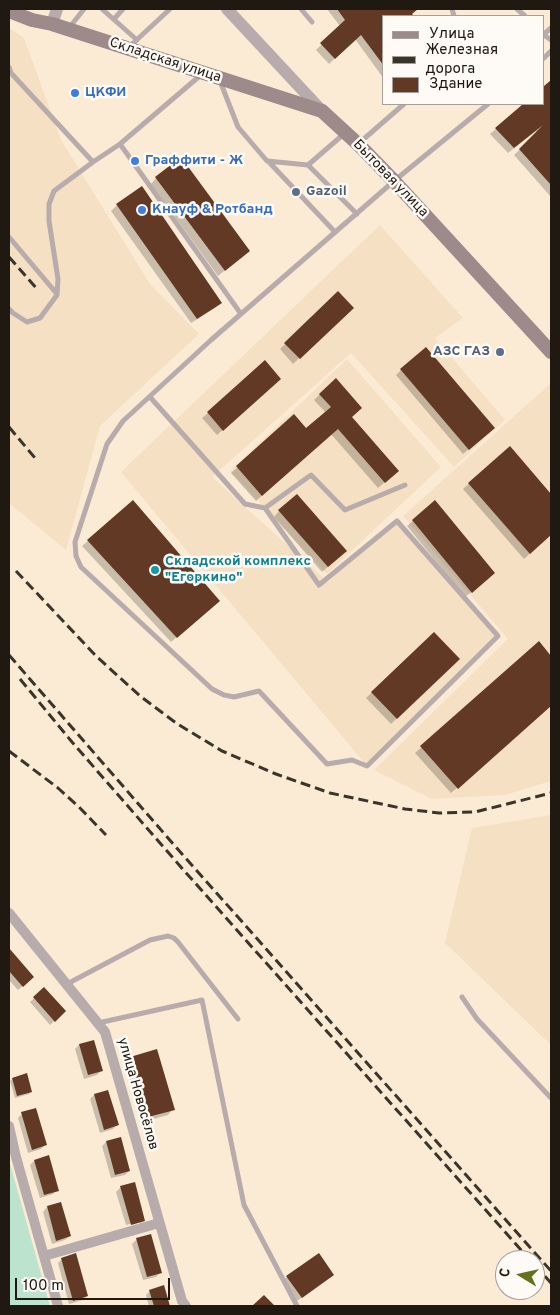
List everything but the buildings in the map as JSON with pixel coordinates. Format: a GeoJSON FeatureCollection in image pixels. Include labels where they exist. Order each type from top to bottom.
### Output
{"type":"FeatureCollection","features":[{"type":"Feature","properties":{"kind":"main road","name":"Складская улица"},"geometry":{"type":"LineString","coordinates":[[9,11],[32,20],[68,30],[132,44],[218,79],[322,111]]}},
{"type":"Feature","properties":{"kind":"main road","name":"Бытовая улица"},"geometry":{"type":"LineString","coordinates":[[322,111],[394,181],[551,352]]}},
{"type":"Feature","properties":{"kind":"street"},"geometry":{"type":"LineString","coordinates":[[52,24],[57,9]]}},
{"type":"Feature","properties":{"kind":"street","name":"Бытовая улица"},"geometry":{"type":"LineString","coordinates":[[227,9],[322,111]]}},
{"type":"Feature","properties":{"kind":"street","name":"улица Новосёлов"},"geometry":{"type":"LineString","coordinates":[[9,913],[105,1032],[182,1301],[186,1306]]}},
{"type":"Feature","properties":{"kind":"street"},"geometry":{"type":"LineString","coordinates":[[9,1126],[58,1306]]}},
{"type":"Feature","properties":{"kind":"street"},"geometry":{"type":"LineString","coordinates":[[44,1256],[159,1223]]}},
{"type":"Feature","properties":{"kind":"lane"},"geometry":{"type":"LineString","coordinates":[[68,30],[84,9]]}},
{"type":"Feature","properties":{"kind":"lane"},"geometry":{"type":"LineString","coordinates":[[102,9],[114,19],[132,44],[170,9]]}},
{"type":"Feature","properties":{"kind":"lane"},"geometry":{"type":"LineString","coordinates":[[114,19],[123,9]]}},
{"type":"Feature","properties":{"kind":"lane"},"geometry":{"type":"LineString","coordinates":[[301,9],[312,22]]}},
{"type":"Feature","properties":{"kind":"lane"},"geometry":{"type":"LineString","coordinates":[[9,67],[12,73],[93,162]]}},
{"type":"Feature","properties":{"kind":"lane"},"geometry":{"type":"LineString","coordinates":[[9,309],[27,322],[40,318],[57,295],[58,278],[49,221],[49,204],[54,191],[120,144],[202,73]]}},
{"type":"Feature","properties":{"kind":"lane"},"geometry":{"type":"LineString","coordinates":[[218,79],[238,127],[335,232]]}},
{"type":"Feature","properties":{"kind":"lane"},"geometry":{"type":"LineString","coordinates":[[358,144],[403,105]]}},
{"type":"Feature","properties":{"kind":"lane"},"geometry":{"type":"LineString","coordinates":[[150,396],[245,504],[265,508],[319,585],[397,521],[498,636],[367,766],[352,760],[326,764],[259,691],[234,697],[224,695],[212,689],[80,567],[76,556],[75,542],[107,444],[123,421],[150,396],[241,314],[335,232],[487,105]]}},
{"type":"Feature","properties":{"kind":"lane"},"geometry":{"type":"LineString","coordinates":[[308,165],[345,133]]}},
{"type":"Feature","properties":{"kind":"lane"},"geometry":{"type":"LineString","coordinates":[[120,144],[241,314]]}},
{"type":"Feature","properties":{"kind":"lane"},"geometry":{"type":"LineString","coordinates":[[267,160],[308,165],[357,214]]}},
{"type":"Feature","properties":{"kind":"lane"},"geometry":{"type":"LineString","coordinates":[[9,237],[57,295]]}},
{"type":"Feature","properties":{"kind":"lane"},"geometry":{"type":"LineString","coordinates":[[265,508],[311,475],[345,510],[405,485]]}},
{"type":"Feature","properties":{"kind":"lane"},"geometry":{"type":"LineString","coordinates":[[66,984],[150,940],[168,936],[178,942],[238,1019]]}},
{"type":"Feature","properties":{"kind":"lane"},"geometry":{"type":"LineString","coordinates":[[462,998],[477,1020],[551,1098]]}},
{"type":"Feature","properties":{"kind":"lane"},"geometry":{"type":"LineString","coordinates":[[98,1024],[202,1000],[244,1205],[297,1306]]}},
{"type":"Feature","properties":{"kind":"shaded area"},"geometry":{"type":"Polygon","coordinates":[[[9,28],[24,38],[61,140],[150,284],[199,334],[100,426],[66,550],[9,503],[9,28]]]}},
{"type":"Feature","properties":{"kind":"shaded area"},"geometry":{"type":"Polygon","coordinates":[[[380,225],[463,318],[435,338],[505,420],[454,467],[351,353],[212,477],[328,582],[397,521],[498,636],[367,766],[121,472],[380,225]]]}},
{"type":"Feature","properties":{"kind":"shaded area"},"geometry":{"type":"Polygon","coordinates":[[[347,359],[441,467],[327,574],[230,471],[347,359]]]}},
{"type":"Feature","properties":{"kind":"shaded area"},"geometry":{"type":"Polygon","coordinates":[[[551,383],[551,781],[505,795],[432,799],[374,770],[508,639],[403,516],[551,383]]]}},
{"type":"Feature","properties":{"kind":"shaded area"},"geometry":{"type":"Polygon","coordinates":[[[551,815],[551,1045],[445,943],[472,828],[551,815]]]}},
{"type":"Feature","properties":{"kind":"green space"},"geometry":{"type":"Polygon","coordinates":[[[9,1160],[50,1306],[9,1306],[9,1160]]]}},
{"type":"Feature","properties":{"kind":"railway"},"geometry":{"type":"LineString","coordinates":[[9,257],[37,289]]}},
{"type":"Feature","properties":{"kind":"railway"},"geometry":{"type":"LineString","coordinates":[[9,427],[35,458]]}},
{"type":"Feature","properties":{"kind":"railway"},"geometry":{"type":"LineString","coordinates":[[16,571],[96,656],[140,696],[176,723],[222,751],[276,774],[330,793],[405,809],[439,813],[475,812],[551,793]]}},
{"type":"Feature","properties":{"kind":"railway"},"geometry":{"type":"LineString","coordinates":[[9,655],[175,846],[551,1271]]}},
{"type":"Feature","properties":{"kind":"railway"},"geometry":{"type":"LineString","coordinates":[[20,679],[180,866],[521,1250]]}},
{"type":"Feature","properties":{"kind":"railway"},"geometry":{"type":"LineString","coordinates":[[9,751],[58,788],[106,835]]}},
{"type":"Feature","properties":{"kind":"railway"},"geometry":{"type":"LineString","coordinates":[[545,1276],[551,1283]]}},
{"type":"Feature","properties":{"kind":"place","name":"ЦКФИ"},"geometry":{"type":"Point","coordinates":[75,93]}},
{"type":"Feature","properties":{"kind":"place","name":"Граффити - Ж"},"geometry":{"type":"Point","coordinates":[135,161]}},
{"type":"Feature","properties":{"kind":"place","name":"Gazoil"},"geometry":{"type":"Point","coordinates":[296,192]}},
{"type":"Feature","properties":{"kind":"place","name":"Кнауф & Ротбанд"},"geometry":{"type":"Point","coordinates":[142,210]}},
{"type":"Feature","properties":{"kind":"place","name":"АЗС ГАЗ"},"geometry":{"type":"Point","coordinates":[500,352]}},
{"type":"Feature","properties":{"kind":"place","name":"Складской комплекс \"Егоркино\""},"geometry":{"type":"Point","coordinates":[155,570]}}]}
